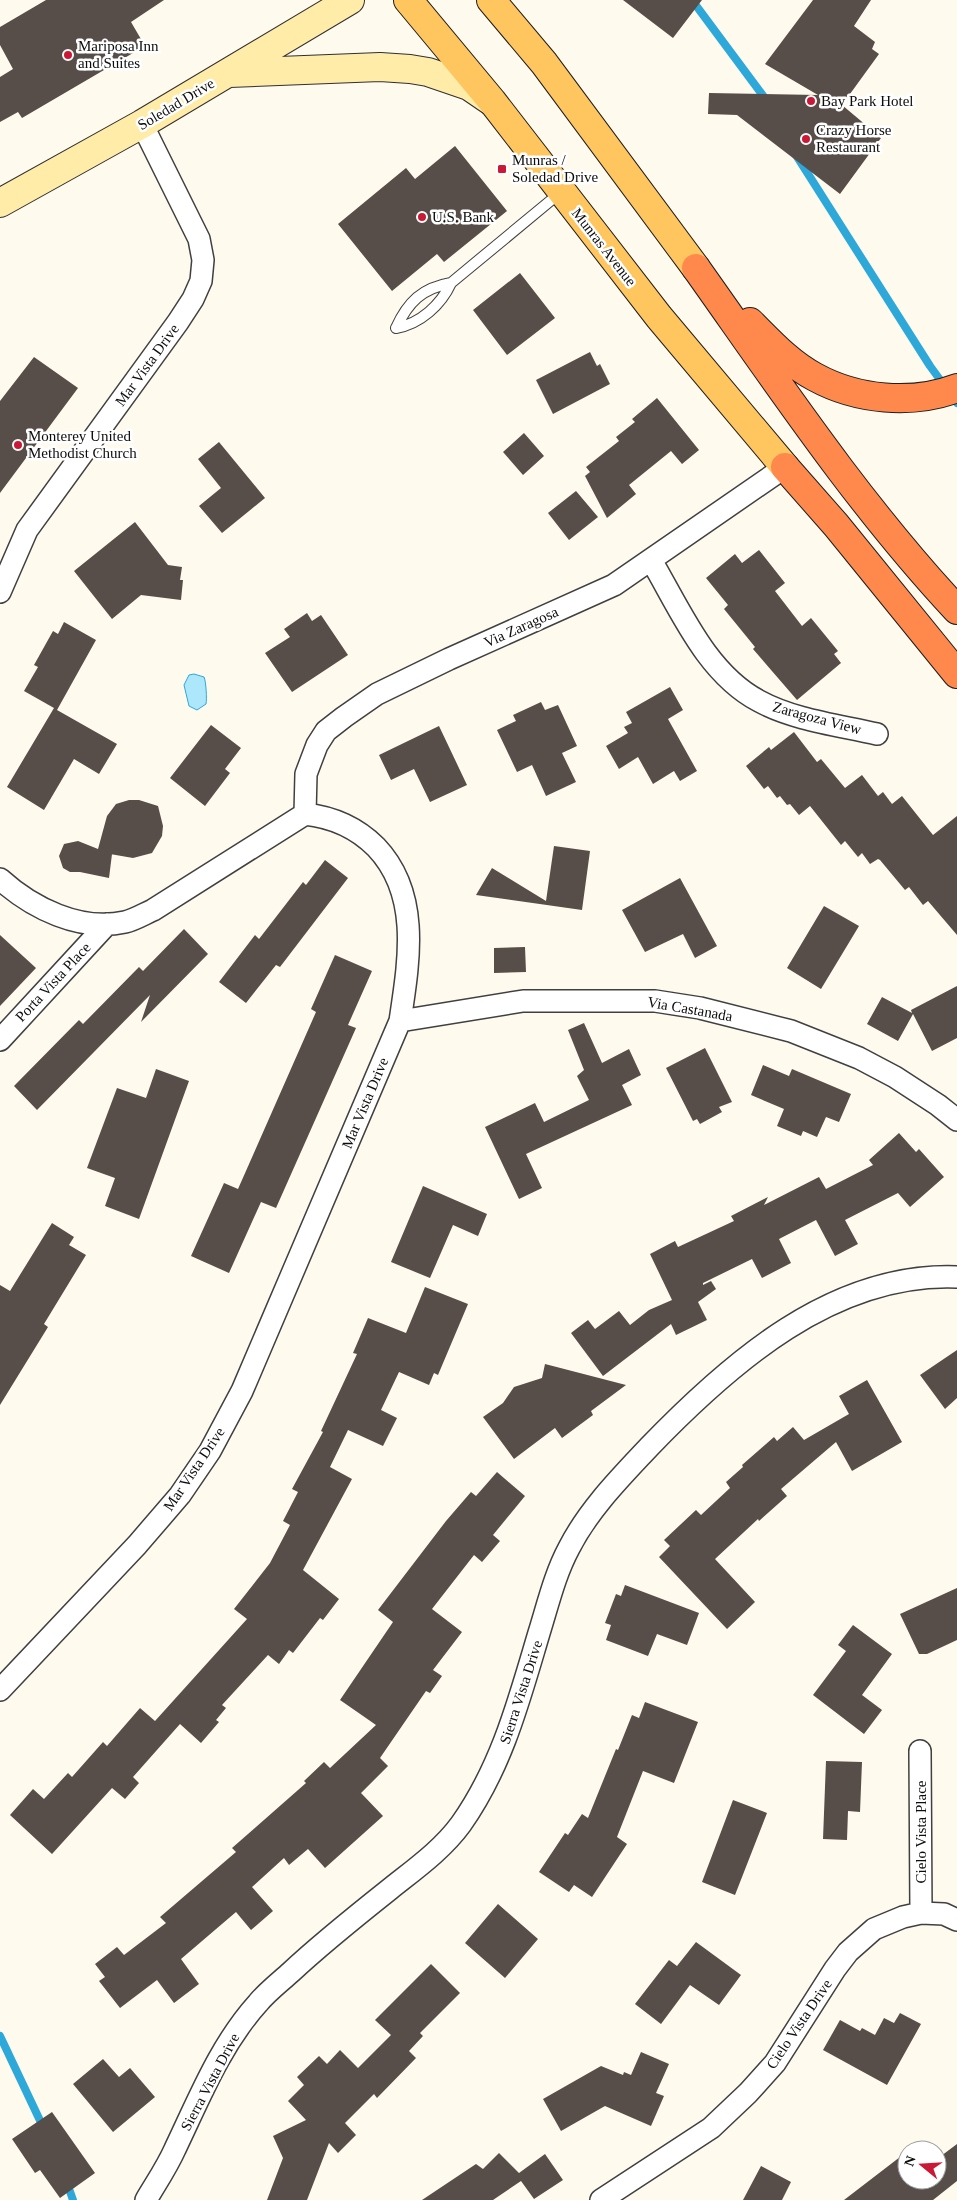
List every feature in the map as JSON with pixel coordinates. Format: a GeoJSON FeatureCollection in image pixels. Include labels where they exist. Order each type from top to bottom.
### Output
{"type":"FeatureCollection","features":[{"type":"Feature","properties":{"kind":"highway"},"geometry":{"type":"LineString","coordinates":[[696,268],[786,356],[814,376],[830,384],[883,398],[918,397],[957,388]]}},
{"type":"Feature","properties":{"kind":"highway"},"geometry":{"type":"LineString","coordinates":[[696,268],[859,495],[910,558],[957,610]]}},
{"type":"Feature","properties":{"kind":"highway"},"geometry":{"type":"LineString","coordinates":[[785,467],[836,525],[957,674]]}},
{"type":"Feature","properties":{"kind":"main road","name":"Soledad Drive"},"geometry":{"type":"LineString","coordinates":[[0,203],[142,124],[350,0]]}},
{"type":"Feature","properties":{"kind":"main road","name":"Munras Avenue"},"geometry":{"type":"LineString","coordinates":[[408,0],[492,102],[659,317],[785,467]]}},
{"type":"Feature","properties":{"kind":"main road"},"geometry":{"type":"LineString","coordinates":[[491,0],[544,63],[696,268]]}},
{"type":"Feature","properties":{"kind":"main road"},"geometry":{"type":"LineString","coordinates":[[228,73],[380,67],[410,69],[428,72],[469,86],[492,102]]}},
{"type":"Feature","properties":{"kind":"street","name":"Mar Vista Drive"},"geometry":{"type":"LineString","coordinates":[[0,592],[27,530],[178,322],[193,299],[201,281],[203,260],[199,239],[142,124]]}},
{"type":"Feature","properties":{"kind":"street","name":"Via Zaragosa"},"geometry":{"type":"LineString","coordinates":[[305,814],[304,792],[306,774],[317,744],[326,732],[344,717],[377,694],[449,659],[614,585],[785,467]]}},
{"type":"Feature","properties":{"kind":"street","name":"Zaragoza View"},"geometry":{"type":"LineString","coordinates":[[651,560],[707,655],[738,687],[758,701],[785,712],[877,734]]}},
{"type":"Feature","properties":{"kind":"street","name":"Mar Vista Drive"},"geometry":{"type":"LineString","coordinates":[[0,1690],[137,1545],[180,1495],[210,1450],[242,1391],[400,1021],[407,972],[409,935],[406,906],[398,876],[379,850],[369,840],[349,826],[326,816],[305,814]]}},
{"type":"Feature","properties":{"kind":"street"},"geometry":{"type":"LineString","coordinates":[[0,879],[9,887],[44,909],[67,919],[106,924],[126,922],[153,910],[305,814]]}},
{"type":"Feature","properties":{"kind":"street","name":"Porta Vista Place"},"geometry":{"type":"LineString","coordinates":[[0,1040],[106,924]]}},
{"type":"Feature","properties":{"kind":"street","name":"Via Castanada"},"geometry":{"type":"LineString","coordinates":[[400,1021],[523,1002],[655,1001],[700,1008],[791,1031],[859,1058],[896,1077],[938,1104],[957,1120]]}},
{"type":"Feature","properties":{"kind":"street","name":"Sierra Vista Drive"},"geometry":{"type":"LineString","coordinates":[[146,2200],[173,2154],[210,2076],[238,2029],[258,2002],[325,1940],[435,1854],[459,1827],[478,1799],[499,1759],[506,1740],[519,1703],[554,1583],[568,1549],[585,1520],[607,1492],[672,1422],[715,1382],[780,1332],[820,1310],[853,1295],[909,1280],[935,1276],[957,1277]]}},
{"type":"Feature","properties":{"kind":"street","name":"Cielo Vista Place"},"geometry":{"type":"LineString","coordinates":[[920,1751],[921,1913]]}},
{"type":"Feature","properties":{"kind":"street","name":"Cielo Vista Drive"},"geometry":{"type":"LineString","coordinates":[[601,2200],[712,2128],[775,2063],[835,1969],[848,1952],[874,1929],[903,1917],[921,1913],[944,1914],[957,1920]]}},
{"type":"Feature","properties":{"kind":"lane"},"geometry":{"type":"LineString","coordinates":[[451,283],[437,285],[417,297],[405,309],[396,328],[409,326],[424,317],[447,292],[451,283],[562,192]]}},
{"type":"Feature","properties":{"kind":"water"},"geometry":{"type":"Polygon","coordinates":[[[194,674],[204,677],[206,690],[206,704],[197,710],[189,706],[184,685],[189,675],[194,674]]]}},
{"type":"Feature","properties":{"kind":"building","name":"Mariposa Inn and Suites"},"geometry":{"type":"Polygon","coordinates":[[[46,0],[164,0],[131,22],[145,46],[22,118],[18,112],[0,122],[0,77],[13,69],[0,45],[0,27],[46,0]]]}},
{"type":"Feature","properties":{"kind":"building"},"geometry":{"type":"Polygon","coordinates":[[[623,0],[702,0],[673,38],[623,0]]]}},
{"type":"Feature","properties":{"kind":"building","name":"Bay Park Hotel"},"geometry":{"type":"Polygon","coordinates":[[[813,0],[871,0],[854,26],[875,42],[872,49],[879,54],[842,105],[867,126],[867,130],[881,138],[840,194],[737,115],[708,114],[709,93],[818,95],[765,64],[813,0]]]}},
{"type":"Feature","properties":{"kind":"building","name":"U.S. Bank"},"geometry":{"type":"Polygon","coordinates":[[[455,146],[507,211],[444,262],[437,254],[392,291],[338,224],[406,168],[415,179],[455,146]]]}},
{"type":"Feature","properties":{"kind":"building"},"geometry":{"type":"Polygon","coordinates":[[[520,273],[555,318],[507,355],[473,310],[520,273]]]}},
{"type":"Feature","properties":{"kind":"building"},"geometry":{"type":"Polygon","coordinates":[[[590,352],[597,366],[600,364],[610,384],[553,414],[536,380],[590,352]]]}},
{"type":"Feature","properties":{"kind":"building","name":"Monterey United Methodist Church"},"geometry":{"type":"Polygon","coordinates":[[[34,357],[78,388],[0,493],[0,401],[34,357]]]}},
{"type":"Feature","properties":{"kind":"building"},"geometry":{"type":"Polygon","coordinates":[[[657,398],[699,450],[682,464],[671,451],[629,485],[636,494],[607,518],[585,476],[590,472],[586,467],[619,441],[616,437],[635,422],[632,419],[657,398]]]}},
{"type":"Feature","properties":{"kind":"building"},"geometry":{"type":"Polygon","coordinates":[[[524,433],[544,456],[523,475],[503,452],[524,433]]]}},
{"type":"Feature","properties":{"kind":"building"},"geometry":{"type":"Polygon","coordinates":[[[219,442],[265,498],[222,533],[199,506],[221,488],[198,459],[219,442]]]}},
{"type":"Feature","properties":{"kind":"building"},"geometry":{"type":"Polygon","coordinates":[[[576,491],[598,517],[569,540],[548,513],[576,491]]]}},
{"type":"Feature","properties":{"kind":"building"},"geometry":{"type":"Polygon","coordinates":[[[135,522],[168,565],[182,567],[180,580],[183,580],[181,600],[141,595],[112,619],[74,571],[135,522]]]}},
{"type":"Feature","properties":{"kind":"building"},"geometry":{"type":"Polygon","coordinates":[[[759,550],[785,583],[775,591],[802,626],[811,618],[838,651],[834,654],[841,663],[797,700],[753,649],[755,647],[724,609],[728,605],[706,578],[735,554],[742,563],[759,550]]]}},
{"type":"Feature","properties":{"kind":"building"},"geometry":{"type":"Polygon","coordinates":[[[307,613],[312,621],[321,615],[348,655],[292,692],[265,653],[290,637],[284,629],[307,613]]]}},
{"type":"Feature","properties":{"kind":"building"},"geometry":{"type":"Polygon","coordinates":[[[64,622],[96,640],[57,710],[117,744],[99,774],[74,759],[44,810],[7,787],[54,708],[24,691],[38,667],[34,665],[53,631],[58,634],[64,622]]]}},
{"type":"Feature","properties":{"kind":"building"},"geometry":{"type":"Polygon","coordinates":[[[670,687],[683,710],[668,719],[697,771],[680,781],[674,771],[653,784],[638,757],[619,769],[606,746],[628,733],[624,727],[632,723],[626,712],[670,687]]]}},
{"type":"Feature","properties":{"kind":"building"},"geometry":{"type":"Polygon","coordinates":[[[541,702],[545,710],[558,705],[577,746],[562,753],[576,782],[546,796],[532,765],[517,772],[497,730],[516,721],[513,715],[541,702]]]}},
{"type":"Feature","properties":{"kind":"building"},"geometry":{"type":"Polygon","coordinates":[[[211,725],[241,748],[225,769],[230,773],[205,806],[170,778],[211,725]]]}},
{"type":"Feature","properties":{"kind":"building"},"geometry":{"type":"Polygon","coordinates":[[[439,726],[467,785],[430,802],[414,769],[391,780],[379,755],[439,726]]]}},
{"type":"Feature","properties":{"kind":"building"},"geometry":{"type":"Polygon","coordinates":[[[794,732],[817,762],[821,759],[845,788],[862,775],[878,796],[883,792],[892,804],[902,796],[933,835],[957,816],[957,935],[928,901],[923,905],[909,887],[905,890],[880,860],[878,859],[870,864],[862,853],[858,857],[845,841],[841,845],[810,806],[799,815],[780,796],[777,798],[768,786],[764,789],[746,766],[769,747],[771,750],[794,732]]]}},
{"type":"Feature","properties":{"kind":"building"},"geometry":{"type":"Polygon","coordinates":[[[129,800],[139,800],[158,806],[163,826],[162,836],[152,853],[133,858],[112,854],[109,878],[80,872],[70,872],[63,868],[59,856],[64,844],[78,841],[98,849],[107,816],[116,804],[129,800]]]}},
{"type":"Feature","properties":{"kind":"building"},"geometry":{"type":"Polygon","coordinates":[[[554,846],[590,851],[582,910],[476,895],[492,868],[546,901],[554,846]]]}},
{"type":"Feature","properties":{"kind":"building"},"geometry":{"type":"Polygon","coordinates":[[[325,860],[348,878],[280,967],[276,965],[246,1003],[219,982],[255,935],[259,939],[303,882],[306,885],[325,860]]]}},
{"type":"Feature","properties":{"kind":"building"},"geometry":{"type":"Polygon","coordinates":[[[680,878],[717,946],[695,958],[683,934],[645,952],[622,910],[680,878]]]}},
{"type":"Feature","properties":{"kind":"building"},"geometry":{"type":"Polygon","coordinates":[[[824,906],[859,926],[821,989],[787,968],[824,906]]]}},
{"type":"Feature","properties":{"kind":"building"},"geometry":{"type":"Polygon","coordinates":[[[184,929],[208,954],[141,1022],[150,995],[37,1110],[14,1086],[79,1020],[83,1024],[139,967],[143,971],[184,929]]]}},
{"type":"Feature","properties":{"kind":"building"},"geometry":{"type":"Polygon","coordinates":[[[0,935],[36,968],[0,1006],[0,935]]]}},
{"type":"Feature","properties":{"kind":"building"},"geometry":{"type":"Polygon","coordinates":[[[525,947],[526,972],[494,973],[494,948],[525,947]]]}},
{"type":"Feature","properties":{"kind":"building"},"geometry":{"type":"Polygon","coordinates":[[[335,955],[372,971],[348,1025],[356,1028],[276,1208],[261,1202],[229,1273],[191,1256],[224,1183],[238,1189],[316,1012],[311,1009],[335,955]]]}},
{"type":"Feature","properties":{"kind":"building"},"geometry":{"type":"Polygon","coordinates":[[[957,986],[957,1038],[932,1051],[913,1014],[898,1041],[867,1024],[882,997],[912,1013],[911,1010],[957,986]]]}},
{"type":"Feature","properties":{"kind":"building"},"geometry":{"type":"Polygon","coordinates":[[[584,1023],[602,1063],[629,1049],[641,1075],[622,1085],[632,1105],[526,1154],[542,1188],[519,1199],[485,1127],[535,1103],[544,1122],[589,1100],[577,1076],[584,1070],[568,1030],[584,1023]]]}},
{"type":"Feature","properties":{"kind":"building"},"geometry":{"type":"Polygon","coordinates":[[[705,1048],[732,1102],[719,1107],[722,1112],[700,1124],[697,1119],[693,1121],[666,1068],[705,1048]]]}},
{"type":"Feature","properties":{"kind":"building"},"geometry":{"type":"Polygon","coordinates":[[[763,1065],[789,1076],[792,1069],[851,1094],[839,1122],[826,1117],[817,1137],[803,1131],[801,1136],[777,1126],[784,1109],[751,1095],[763,1065]]]}},
{"type":"Feature","properties":{"kind":"building"},"geometry":{"type":"Polygon","coordinates":[[[156,1069],[189,1081],[139,1219],[105,1206],[115,1178],[87,1168],[117,1088],[146,1098],[156,1069]]]}},
{"type":"Feature","properties":{"kind":"building"},"geometry":{"type":"Polygon","coordinates":[[[899,1133],[916,1152],[919,1149],[944,1177],[910,1207],[898,1193],[845,1220],[858,1244],[835,1256],[816,1220],[779,1239],[791,1263],[762,1278],[752,1259],[703,1283],[703,1285],[711,1281],[716,1289],[698,1302],[707,1320],[676,1335],[671,1324],[603,1376],[571,1333],[588,1320],[595,1329],[619,1311],[630,1325],[649,1310],[672,1300],[650,1254],[675,1241],[678,1247],[734,1221],[731,1216],[768,1197],[764,1205],[819,1177],[826,1189],[873,1165],[869,1160],[899,1133]]]}},
{"type":"Feature","properties":{"kind":"building"},"geometry":{"type":"Polygon","coordinates":[[[423,1186],[487,1214],[478,1236],[453,1225],[430,1278],[391,1262],[423,1186]]]}},
{"type":"Feature","properties":{"kind":"building"},"geometry":{"type":"Polygon","coordinates":[[[52,1223],[74,1237],[69,1245],[86,1255],[44,1324],[48,1327],[0,1405],[0,1285],[10,1291],[52,1223]]]}},
{"type":"Feature","properties":{"kind":"building"},"geometry":{"type":"Polygon","coordinates":[[[425,1287],[468,1304],[438,1375],[434,1373],[429,1385],[399,1372],[381,1410],[397,1418],[383,1446],[348,1430],[330,1467],[352,1479],[303,1570],[339,1599],[323,1620],[320,1618],[293,1653],[289,1650],[279,1664],[268,1655],[222,1705],[226,1708],[216,1720],[219,1722],[201,1743],[180,1724],[133,1777],[139,1783],[125,1799],[112,1788],[52,1854],[10,1815],[33,1789],[44,1799],[68,1773],[72,1777],[103,1742],[107,1746],[140,1708],[155,1721],[247,1619],[234,1609],[270,1563],[290,1525],[283,1521],[298,1492],[292,1489],[323,1432],[321,1431],[357,1354],[353,1353],[368,1318],[406,1333],[425,1287]]]}},
{"type":"Feature","properties":{"kind":"building"},"geometry":{"type":"Polygon","coordinates":[[[957,1350],[957,1398],[945,1409],[920,1375],[957,1350]]]}},
{"type":"Feature","properties":{"kind":"building"},"geometry":{"type":"Polygon","coordinates":[[[545,1364],[626,1385],[591,1411],[593,1415],[562,1438],[555,1428],[514,1459],[483,1417],[503,1403],[514,1387],[542,1378],[545,1364]]]}},
{"type":"Feature","properties":{"kind":"building"},"geometry":{"type":"Polygon","coordinates":[[[867,1380],[902,1442],[852,1471],[836,1442],[781,1489],[787,1496],[759,1521],[758,1519],[715,1559],[755,1602],[727,1629],[659,1557],[670,1546],[664,1540],[696,1510],[701,1515],[730,1488],[726,1482],[774,1437],[777,1441],[793,1427],[804,1440],[849,1414],[839,1396],[867,1380]]]}},
{"type":"Feature","properties":{"kind":"building"},"geometry":{"type":"Polygon","coordinates":[[[497,1472],[525,1496],[493,1535],[500,1541],[482,1562],[474,1555],[432,1609],[462,1632],[433,1670],[442,1676],[430,1693],[426,1691],[380,1758],[388,1766],[361,1793],[383,1816],[325,1868],[308,1849],[289,1865],[284,1858],[252,1887],[273,1911],[251,1930],[236,1912],[181,1959],[199,1984],[174,2003],[157,1980],[120,2008],[99,1981],[105,1977],[95,1964],[117,1947],[124,1955],[166,1923],[160,1917],[236,1852],[232,1848],[306,1783],[304,1781],[324,1762],[330,1768],[376,1725],[340,1700],[393,1622],[378,1610],[446,1521],[471,1492],[476,1496],[497,1472]]]}},
{"type":"Feature","properties":{"kind":"building"},"geometry":{"type":"Polygon","coordinates":[[[625,1585],[699,1613],[687,1645],[657,1634],[648,1656],[606,1640],[611,1625],[605,1623],[616,1594],[621,1596],[625,1585]]]}},
{"type":"Feature","properties":{"kind":"building"},"geometry":{"type":"Polygon","coordinates":[[[957,1588],[957,1640],[927,1654],[919,1654],[900,1614],[957,1588]]]}},
{"type":"Feature","properties":{"kind":"building"},"geometry":{"type":"Polygon","coordinates":[[[853,1625],[892,1654],[862,1695],[882,1710],[864,1734],[813,1695],[846,1651],[838,1645],[853,1625]]]}},
{"type":"Feature","properties":{"kind":"building"},"geometry":{"type":"Polygon","coordinates":[[[645,1702],[698,1722],[674,1783],[643,1771],[617,1837],[627,1844],[592,1897],[574,1885],[569,1892],[539,1872],[565,1833],[568,1835],[582,1814],[588,1818],[632,1715],[639,1718],[645,1702]]]}},
{"type":"Feature","properties":{"kind":"building"},"geometry":{"type":"Polygon","coordinates":[[[826,1761],[862,1762],[860,1812],[848,1811],[847,1840],[823,1839],[826,1761]]]}},
{"type":"Feature","properties":{"kind":"building"},"geometry":{"type":"Polygon","coordinates":[[[733,1800],[767,1813],[735,1895],[702,1882],[733,1800]]]}},
{"type":"Feature","properties":{"kind":"building"},"geometry":{"type":"Polygon","coordinates":[[[498,1904],[538,1939],[505,1978],[465,1943],[498,1904]]]}},
{"type":"Feature","properties":{"kind":"building"},"geometry":{"type":"Polygon","coordinates":[[[696,1942],[741,1975],[719,2005],[690,1985],[661,2024],[635,2004],[669,1960],[677,1966],[696,1942]]]}},
{"type":"Feature","properties":{"kind":"building"},"geometry":{"type":"Polygon","coordinates":[[[431,1964],[460,1993],[420,2033],[423,2036],[409,2051],[416,2058],[377,2098],[374,2094],[345,2123],[356,2135],[338,2153],[329,2143],[307,2200],[267,2200],[283,2158],[273,2136],[306,2120],[288,2101],[304,2085],[297,2077],[319,2056],[327,2064],[340,2050],[358,2068],[391,2035],[375,2020],[431,1964]]]}},
{"type":"Feature","properties":{"kind":"building"},"geometry":{"type":"Polygon","coordinates":[[[900,2013],[921,2024],[887,2085],[823,2050],[840,2020],[860,2031],[862,2028],[875,2035],[884,2018],[894,2023],[900,2013]]]}},
{"type":"Feature","properties":{"kind":"building"},"geometry":{"type":"Polygon","coordinates":[[[641,2052],[669,2064],[656,2093],[664,2096],[651,2126],[605,2106],[561,2131],[543,2099],[601,2066],[623,2075],[624,2072],[631,2075],[641,2052]]]}},
{"type":"Feature","properties":{"kind":"building"},"geometry":{"type":"Polygon","coordinates":[[[103,2059],[119,2077],[130,2068],[155,2097],[113,2132],[73,2084],[103,2059]]]}},
{"type":"Feature","properties":{"kind":"building"},"geometry":{"type":"Polygon","coordinates":[[[52,2112],[95,2173],[60,2198],[40,2170],[35,2173],[12,2139],[52,2112]]]}},
{"type":"Feature","properties":{"kind":"building"},"geometry":{"type":"Polygon","coordinates":[[[957,2144],[957,2181],[947,2189],[947,2152],[957,2144]]]}},
{"type":"Feature","properties":{"kind":"building"},"geometry":{"type":"Polygon","coordinates":[[[499,2153],[519,2173],[545,2154],[563,2180],[534,2199],[521,2181],[493,2200],[422,2200],[476,2164],[483,2169],[499,2153]]]}},
{"type":"Feature","properties":{"kind":"building"},"geometry":{"type":"Polygon","coordinates":[[[897,2159],[897,2190],[946,2190],[933,2200],[844,2200],[897,2159]]]}},
{"type":"Feature","properties":{"kind":"building"},"geometry":{"type":"Polygon","coordinates":[[[761,2166],[791,2182],[782,2200],[743,2200],[761,2166]]]}},
{"type":"Feature","properties":{"kind":"waterway"},"geometry":{"type":"LineString","coordinates":[[692,0],[767,101]]}},
{"type":"Feature","properties":{"kind":"waterway"},"geometry":{"type":"LineString","coordinates":[[796,155],[930,366],[957,403]]}},
{"type":"Feature","properties":{"kind":"waterway"},"geometry":{"type":"LineString","coordinates":[[0,2036],[44,2129]]}},
{"type":"Feature","properties":{"kind":"waterway"},"geometry":{"type":"LineString","coordinates":[[67,2183],[73,2200]]}},
{"type":"Feature","properties":{"kind":"place","name":"Mariposa Inn and Suites"},"geometry":{"type":"Point","coordinates":[68,55]}},
{"type":"Feature","properties":{"kind":"place","name":"Bay Park Hotel"},"geometry":{"type":"Point","coordinates":[811,101]}},
{"type":"Feature","properties":{"kind":"place","name":"Crazy Horse Restaurant"},"geometry":{"type":"Point","coordinates":[806,139]}},
{"type":"Feature","properties":{"kind":"place","name":"Munras / Soledad Drive"},"geometry":{"type":"Point","coordinates":[502,169]}},
{"type":"Feature","properties":{"kind":"place","name":"U.S. Bank"},"geometry":{"type":"Point","coordinates":[422,217]}},
{"type":"Feature","properties":{"kind":"place","name":"Monterey United Methodist Church"},"geometry":{"type":"Point","coordinates":[18,445]}}]}
